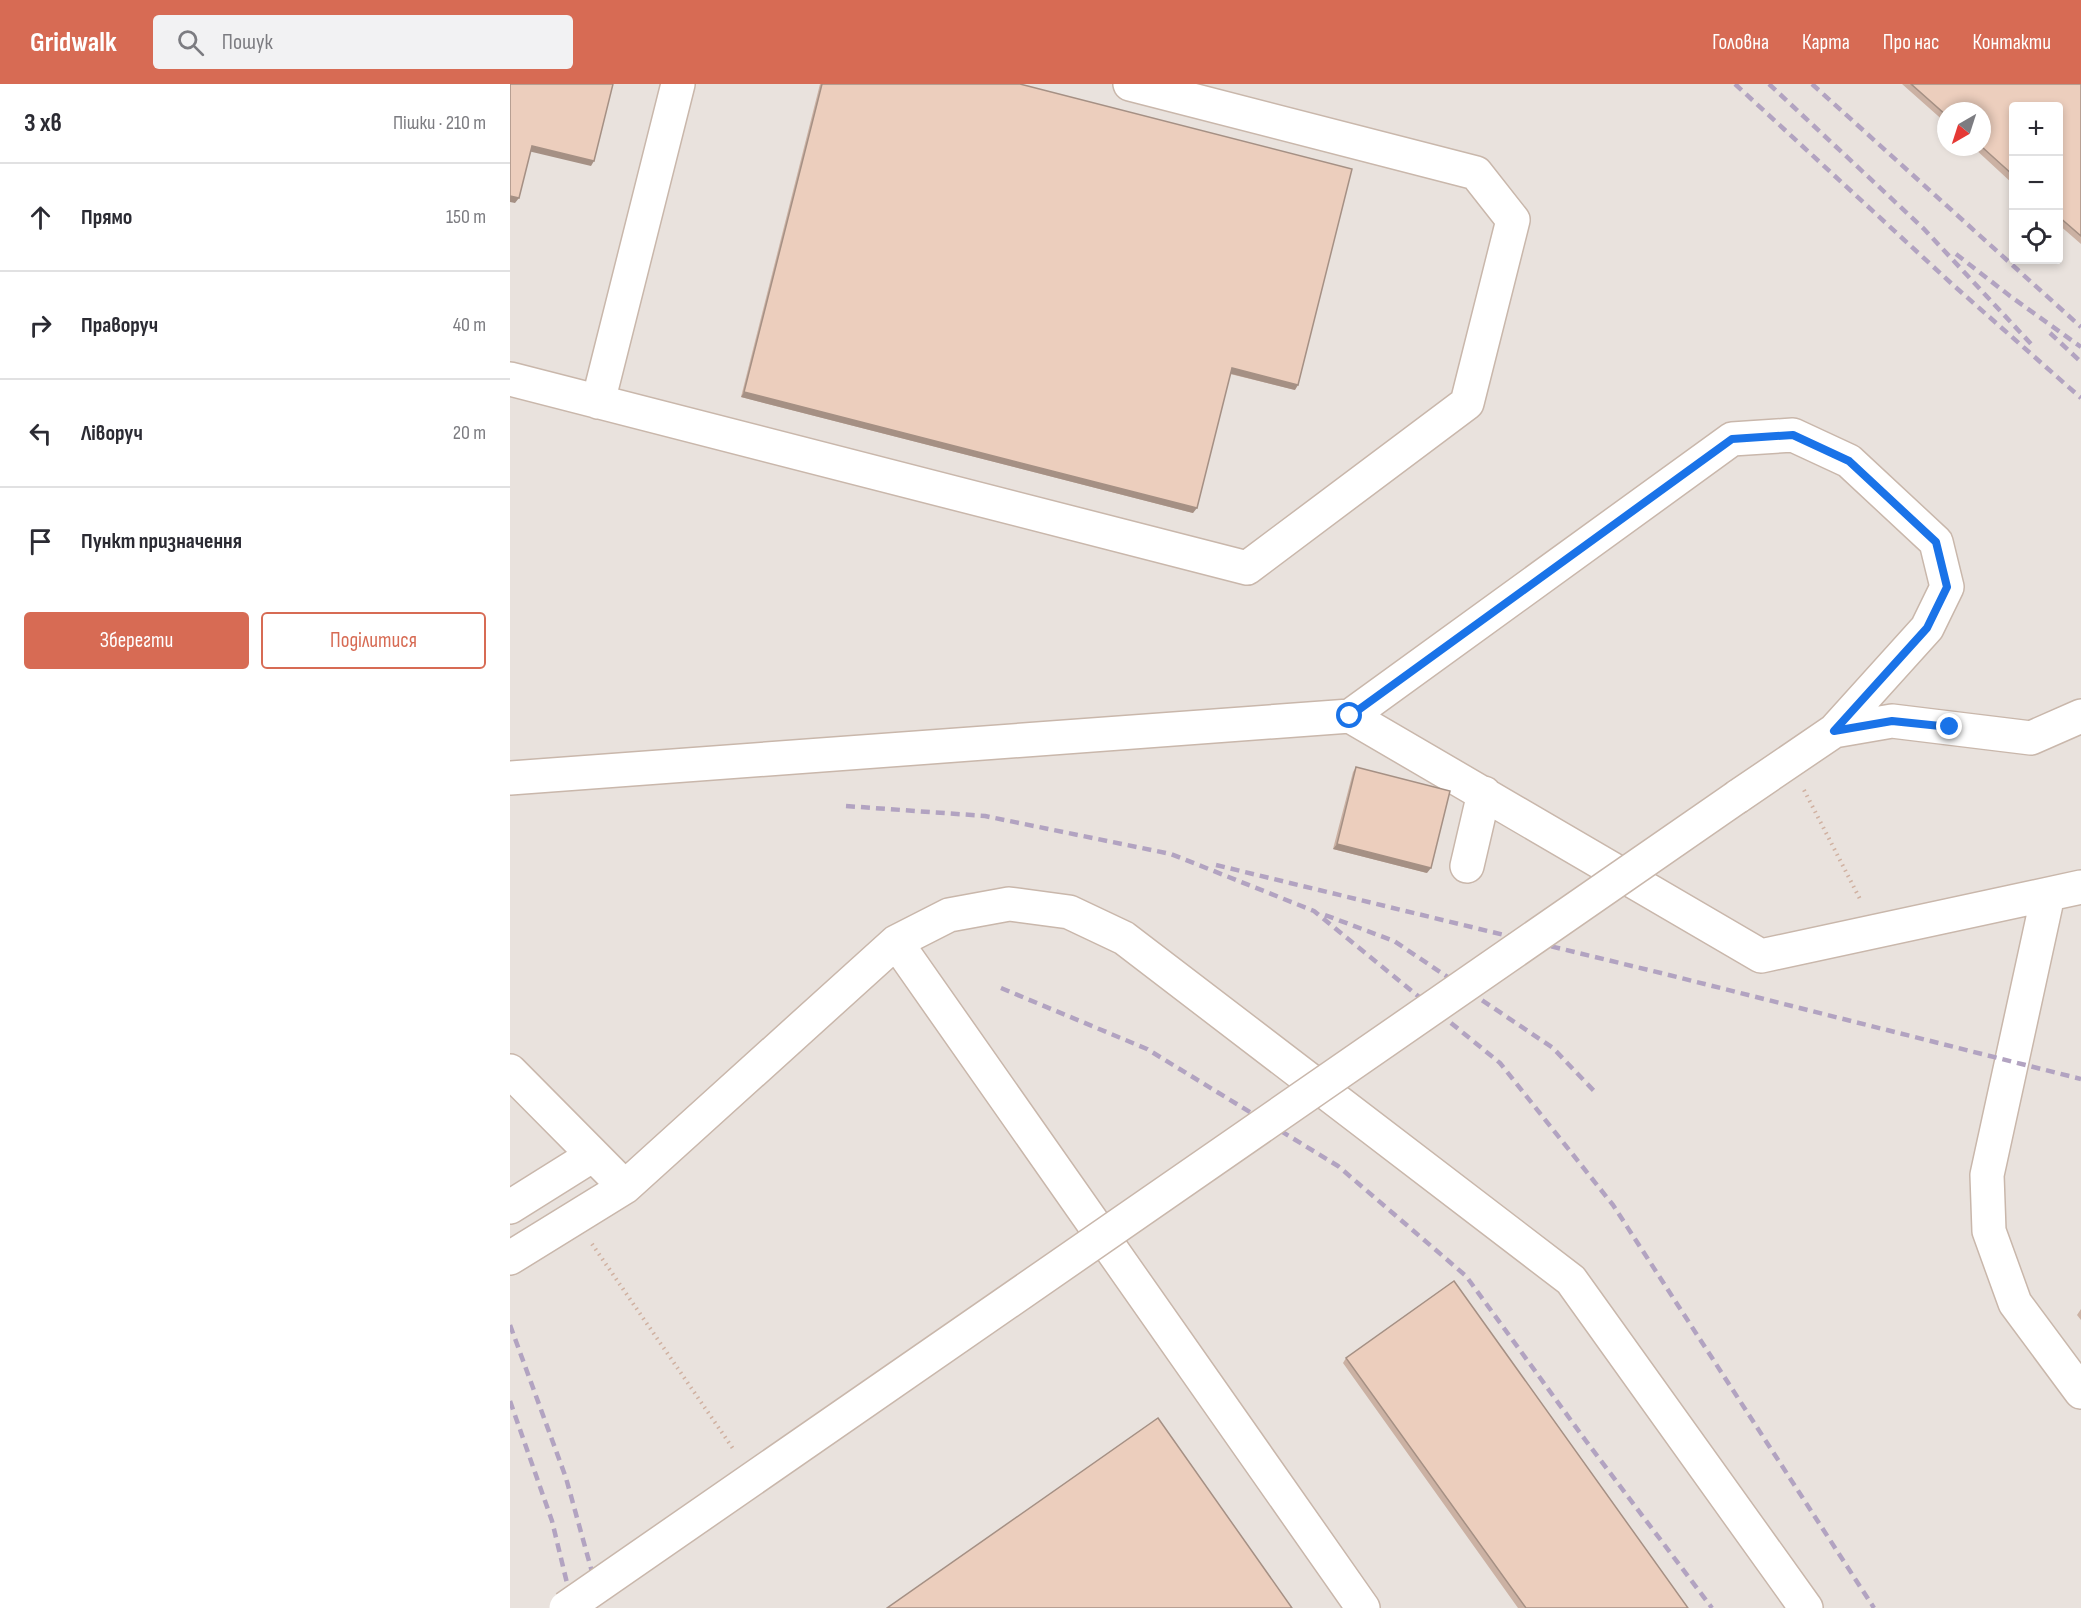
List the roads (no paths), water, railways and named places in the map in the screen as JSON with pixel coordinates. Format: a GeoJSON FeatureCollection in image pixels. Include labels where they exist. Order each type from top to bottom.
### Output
{"type":"FeatureCollection","features":[{"type":"Feature","properties":{"kind":"lane"},"geometry":{"type":"LineString","coordinates":[[598,402],[678,84]]}},
{"type":"Feature","properties":{"kind":"lane"},"geometry":{"type":"LineString","coordinates":[[510,379],[1247,568],[1467,403],[1513,220],[1476,173],[1130,84]]}},
{"type":"Feature","properties":{"kind":"lane"},"geometry":{"type":"LineString","coordinates":[[510,778],[1350,716],[1732,439],[1793,435],[1849,461],[1936,542],[1947,587],[1927,628],[1834,731],[566,1608]]}},
{"type":"Feature","properties":{"kind":"lane"},"geometry":{"type":"LineString","coordinates":[[1350,716],[1761,956],[2081,887]]}},
{"type":"Feature","properties":{"kind":"lane"},"geometry":{"type":"LineString","coordinates":[[1834,731],[1892,721],[2031,738],[2081,716]]}},
{"type":"Feature","properties":{"kind":"lane"},"geometry":{"type":"LineString","coordinates":[[510,803],[552,775]]}},
{"type":"Feature","properties":{"kind":"lane"},"geometry":{"type":"LineString","coordinates":[[1467,866],[1484,793]]}},
{"type":"Feature","properties":{"kind":"lane"},"geometry":{"type":"LineString","coordinates":[[2048,895],[1987,1175],[1989,1231],[2015,1303],[2081,1392]]}},
{"type":"Feature","properties":{"kind":"lane"},"geometry":{"type":"LineString","coordinates":[[516,1254],[625,1187],[896,942],[950,915],[1009,904],[1070,912],[1124,938],[1571,1280],[1806,1608]]}},
{"type":"Feature","properties":{"kind":"lane"},"geometry":{"type":"LineString","coordinates":[[896,942],[1363,1608]]}},
{"type":"Feature","properties":{"kind":"lane"},"geometry":{"type":"LineString","coordinates":[[510,1071],[625,1187]]}},
{"type":"Feature","properties":{"kind":"lane"},"geometry":{"type":"LineString","coordinates":[[510,1207],[593,1155]]}},
{"type":"Feature","properties":{"kind":"railway"},"geometry":{"type":"LineString","coordinates":[[1735,84],[1952,284],[2081,398]]}},
{"type":"Feature","properties":{"kind":"railway"},"geometry":{"type":"LineString","coordinates":[[1769,84],[1924,229],[2033,346]]}},
{"type":"Feature","properties":{"kind":"railway"},"geometry":{"type":"LineString","coordinates":[[1812,84],[2081,327]]}},
{"type":"Feature","properties":{"kind":"railway"},"geometry":{"type":"LineString","coordinates":[[1956,254],[2081,347]]}},
{"type":"Feature","properties":{"kind":"railway"},"geometry":{"type":"LineString","coordinates":[[2050,333],[2081,362]]}},
{"type":"Feature","properties":{"kind":"railway"},"geometry":{"type":"LineString","coordinates":[[846,806],[985,816],[1171,854],[1314,911],[1500,1063],[1613,1205],[1874,1608]]}},
{"type":"Feature","properties":{"kind":"railway"},"geometry":{"type":"LineString","coordinates":[[1216,865],[1665,974],[2081,1079]]}},
{"type":"Feature","properties":{"kind":"railway"},"geometry":{"type":"LineString","coordinates":[[1325,915],[1394,941],[1553,1048],[1595,1092]]}},
{"type":"Feature","properties":{"kind":"railway"},"geometry":{"type":"LineString","coordinates":[[1001,988],[1147,1049],[1338,1166],[1466,1276],[1586,1441],[1712,1608]]}},
{"type":"Feature","properties":{"kind":"railway"},"geometry":{"type":"LineString","coordinates":[[510,1325],[566,1478],[602,1608]]}},
{"type":"Feature","properties":{"kind":"railway"},"geometry":{"type":"LineString","coordinates":[[510,1401],[552,1521],[573,1608]]}}]}
